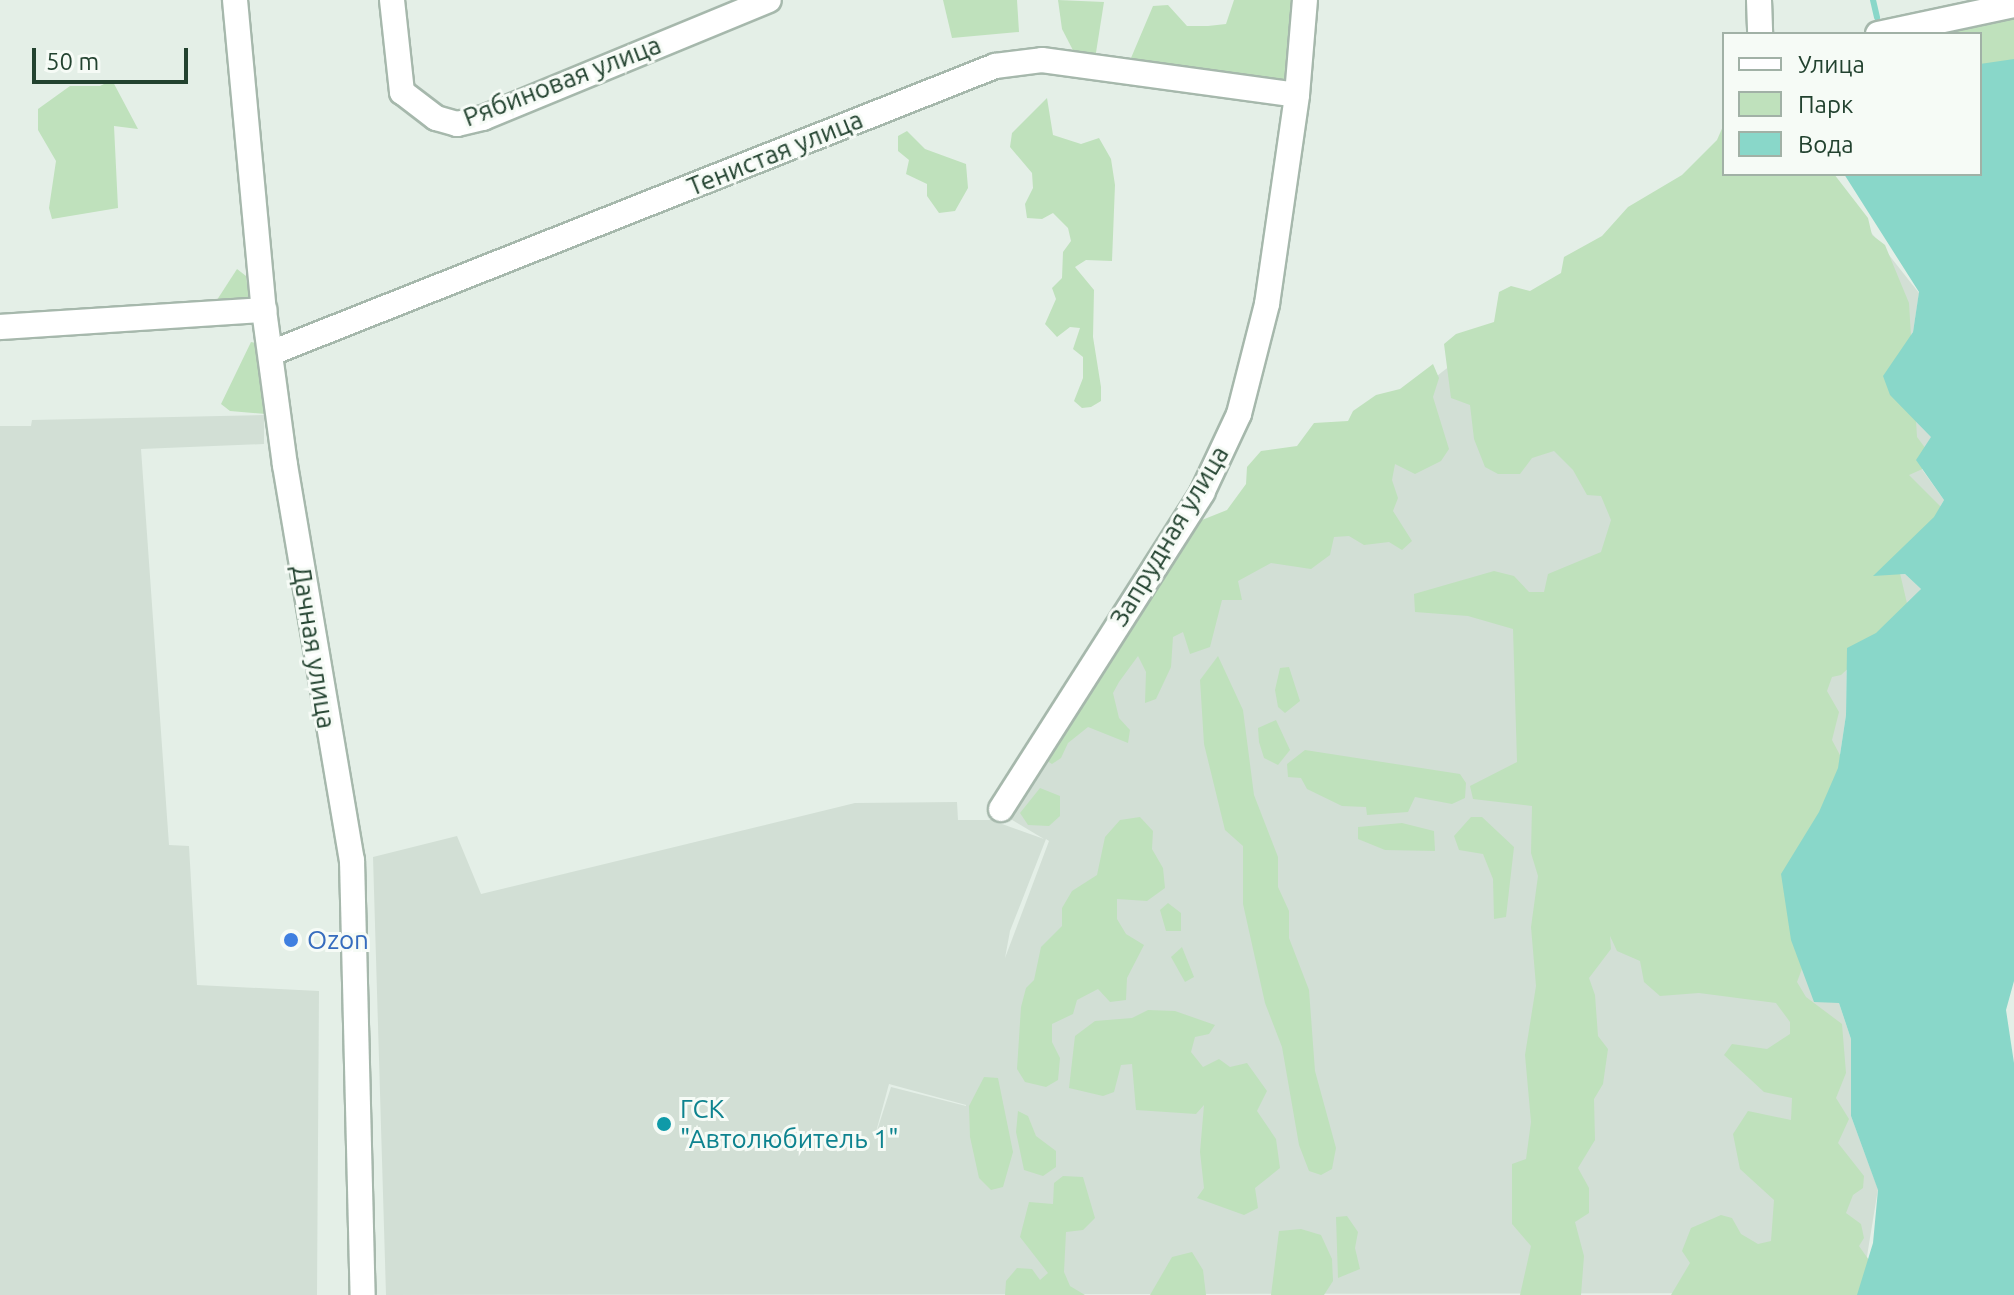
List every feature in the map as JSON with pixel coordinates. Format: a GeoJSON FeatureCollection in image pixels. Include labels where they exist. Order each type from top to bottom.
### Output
{"type":"FeatureCollection","features":[{"type":"Feature","properties":{"kind":"street","name":"Дачная улица"},"geometry":{"type":"LineString","coordinates":[[235,0],[264,310],[316,663],[352,860],[363,1295]]}},
{"type":"Feature","properties":{"kind":"street","name":"Рябиновая улица"},"geometry":{"type":"LineString","coordinates":[[392,0],[402,92],[436,118],[457,124],[483,118],[769,0]]}},
{"type":"Feature","properties":{"kind":"street","name":"Запрудная улица"},"geometry":{"type":"LineString","coordinates":[[1001,809],[1224,449],[1250,377],[1267,304],[1297,95],[1305,0]]}},
{"type":"Feature","properties":{"kind":"street"},"geometry":{"type":"LineString","coordinates":[[1759,0],[1760,32]]}},
{"type":"Feature","properties":{"kind":"street"},"geometry":{"type":"LineString","coordinates":[[1887,32],[2014,5]]}},
{"type":"Feature","properties":{"kind":"street","name":"Тенистая улица"},"geometry":{"type":"LineString","coordinates":[[271,353],[995,66],[1042,60],[1297,95]]}},
{"type":"Feature","properties":{"kind":"street"},"geometry":{"type":"LineString","coordinates":[[0,327],[264,310]]}},
{"type":"Feature","properties":{"kind":"shaded area"},"geometry":{"type":"Polygon","coordinates":[[[1722,175],[1827,176],[1919,293],[1913,332],[1883,376],[1932,437],[1916,461],[1944,500],[1934,517],[1875,576],[1905,574],[1921,589],[1901,613],[1847,648],[1846,715],[1838,768],[1839,1003],[1851,1039],[1851,1116],[1878,1189],[1861,1293],[386,1295],[373,857],[457,836],[481,894],[855,803],[957,802],[958,820],[991,820],[1044,839],[1009,818],[1151,608],[1442,372],[1550,290],[1722,175]],[[1046,839],[1010,931],[1005,958],[1049,841],[1046,839]],[[889,1084],[873,1143],[891,1087],[966,1105],[889,1084]]]}},
{"type":"Feature","properties":{"kind":"shaded area"},"geometry":{"type":"Polygon","coordinates":[[[264,415],[264,444],[141,449],[169,845],[189,846],[197,985],[319,991],[317,1295],[0,1295],[0,426],[31,426],[32,420],[264,415]]]}},
{"type":"Feature","properties":{"kind":"green space"},"geometry":{"type":"Polygon","coordinates":[[[943,0],[1017,0],[1019,32],[952,38],[943,0]]]}},
{"type":"Feature","properties":{"kind":"green space"},"geometry":{"type":"Polygon","coordinates":[[[1058,0],[1104,2],[1095,59],[1078,60],[1062,29],[1058,0]]]}},
{"type":"Feature","properties":{"kind":"green space"},"geometry":{"type":"Polygon","coordinates":[[[1234,0],[1316,0],[1311,89],[1298,95],[1131,58],[1153,6],[1168,5],[1187,26],[1208,26],[1226,24],[1234,0]]]}},
{"type":"Feature","properties":{"kind":"green space"},"geometry":{"type":"Polygon","coordinates":[[[2014,15],[2014,93],[1982,78],[1982,32],[1946,32],[2014,15]]]}},
{"type":"Feature","properties":{"kind":"green space"},"geometry":{"type":"Polygon","coordinates":[[[112,80],[138,129],[114,126],[118,208],[52,219],[49,208],[56,161],[38,130],[38,109],[70,86],[100,86],[112,80]]]}},
{"type":"Feature","properties":{"kind":"green space"},"geometry":{"type":"Polygon","coordinates":[[[1047,98],[1053,135],[1081,144],[1099,138],[1111,159],[1115,185],[1112,261],[1086,260],[1075,267],[1094,290],[1093,337],[1101,401],[1091,407],[1082,408],[1074,401],[1083,378],[1083,357],[1073,349],[1080,328],[1070,327],[1057,337],[1045,324],[1056,299],[1052,288],[1062,278],[1063,252],[1071,241],[1068,228],[1053,213],[1042,219],[1027,218],[1025,204],[1033,188],[1032,173],[1010,147],[1012,133],[1047,98]]]}},
{"type":"Feature","properties":{"kind":"green space"},"geometry":{"type":"Polygon","coordinates":[[[1722,129],[1722,176],[1836,176],[1868,218],[1872,235],[1885,245],[1909,303],[1917,437],[1929,453],[1927,467],[1909,475],[1944,510],[1899,569],[1909,612],[1841,675],[1832,677],[1827,691],[1839,712],[1832,740],[1842,759],[1806,958],[1797,982],[1806,997],[1842,1024],[1846,1073],[1836,1098],[1849,1119],[1838,1143],[1864,1176],[1863,1188],[1853,1195],[1846,1213],[1861,1224],[1864,1238],[1859,1246],[1871,1263],[1864,1295],[1671,1295],[1690,1263],[1682,1251],[1691,1228],[1721,1215],[1732,1218],[1741,1234],[1758,1244],[1771,1241],[1774,1200],[1740,1169],[1733,1134],[1748,1111],[1791,1120],[1792,1098],[1764,1092],[1724,1055],[1732,1044],[1767,1049],[1790,1034],[1790,1022],[1776,1003],[1699,993],[1660,996],[1644,982],[1640,961],[1617,951],[1610,936],[1611,949],[1589,978],[1595,995],[1598,1036],[1608,1049],[1603,1084],[1594,1099],[1595,1140],[1578,1168],[1589,1188],[1589,1213],[1575,1222],[1584,1256],[1581,1295],[1520,1295],[1531,1246],[1512,1224],[1512,1164],[1526,1159],[1531,1122],[1525,1055],[1536,986],[1531,927],[1538,876],[1531,853],[1532,806],[1473,799],[1470,786],[1517,762],[1513,629],[1468,616],[1415,612],[1414,594],[1494,571],[1514,576],[1529,592],[1544,592],[1548,574],[1601,552],[1611,520],[1601,496],[1587,495],[1573,470],[1554,451],[1532,458],[1520,474],[1498,474],[1485,467],[1474,439],[1470,405],[1451,398],[1444,344],[1456,334],[1494,322],[1499,292],[1511,286],[1530,291],[1561,273],[1564,257],[1602,236],[1628,207],[1682,175],[1717,140],[1722,129]]]}},
{"type":"Feature","properties":{"kind":"green space"},"geometry":{"type":"Polygon","coordinates":[[[907,131],[925,149],[966,164],[968,188],[955,211],[939,213],[927,196],[927,184],[906,174],[909,160],[898,151],[898,136],[907,131]]]}},
{"type":"Feature","properties":{"kind":"green space"},"geometry":{"type":"Polygon","coordinates":[[[237,269],[246,276],[249,296],[243,302],[215,303],[237,269]]]}},
{"type":"Feature","properties":{"kind":"green space"},"geometry":{"type":"Polygon","coordinates":[[[251,342],[260,344],[276,449],[270,449],[266,414],[230,411],[221,404],[251,342]]]}},
{"type":"Feature","properties":{"kind":"green space"},"geometry":{"type":"Polygon","coordinates":[[[1433,364],[1439,378],[1433,397],[1449,449],[1441,461],[1415,474],[1395,464],[1392,480],[1398,498],[1393,511],[1412,541],[1402,550],[1389,542],[1364,545],[1349,536],[1334,537],[1330,555],[1311,569],[1271,563],[1238,581],[1242,600],[1222,600],[1210,647],[1190,654],[1183,632],[1173,637],[1171,667],[1156,699],[1145,703],[1146,672],[1138,656],[1119,682],[1113,693],[1119,718],[1130,730],[1128,743],[1088,727],[1068,743],[1061,758],[1052,764],[1042,758],[1197,522],[1227,510],[1246,484],[1247,467],[1261,451],[1297,446],[1314,423],[1348,421],[1353,411],[1376,395],[1400,389],[1433,364]]]}},
{"type":"Feature","properties":{"kind":"green space"},"geometry":{"type":"Polygon","coordinates":[[[1218,656],[1243,710],[1254,795],[1278,857],[1278,887],[1289,911],[1289,938],[1309,990],[1315,1071],[1336,1148],[1332,1169],[1321,1175],[1309,1171],[1299,1145],[1282,1047],[1265,1003],[1243,904],[1243,846],[1225,830],[1204,744],[1200,680],[1218,656]]]}},
{"type":"Feature","properties":{"kind":"green space"},"geometry":{"type":"Polygon","coordinates":[[[1289,667],[1300,701],[1285,713],[1278,707],[1275,690],[1280,668],[1289,667]]]}},
{"type":"Feature","properties":{"kind":"green space"},"geometry":{"type":"Polygon","coordinates":[[[1276,720],[1290,750],[1278,765],[1264,758],[1258,728],[1276,720]]]}},
{"type":"Feature","properties":{"kind":"green space"},"geometry":{"type":"Polygon","coordinates":[[[1305,750],[1460,774],[1466,783],[1465,798],[1452,804],[1415,797],[1408,812],[1367,815],[1366,807],[1342,806],[1307,789],[1301,778],[1288,777],[1287,764],[1305,750]]]}},
{"type":"Feature","properties":{"kind":"green space"},"geometry":{"type":"Polygon","coordinates":[[[1040,788],[1060,796],[1060,816],[1049,826],[1028,825],[1020,813],[1040,788]]]}},
{"type":"Feature","properties":{"kind":"green space"},"geometry":{"type":"Polygon","coordinates":[[[1140,817],[1153,831],[1152,849],[1163,868],[1165,888],[1147,901],[1117,899],[1117,919],[1126,934],[1144,945],[1127,978],[1126,1000],[1110,1002],[1098,989],[1077,1000],[1073,1014],[1052,1024],[1052,1042],[1060,1058],[1058,1080],[1046,1087],[1025,1082],[1017,1069],[1021,1007],[1026,988],[1034,980],[1041,947],[1062,926],[1062,908],[1072,891],[1097,875],[1105,837],[1120,820],[1140,817]]]}},
{"type":"Feature","properties":{"kind":"green space"},"geometry":{"type":"Polygon","coordinates":[[[1471,817],[1482,817],[1514,847],[1506,917],[1494,919],[1493,879],[1483,854],[1459,850],[1454,836],[1471,817]]]}},
{"type":"Feature","properties":{"kind":"green space"},"geometry":{"type":"Polygon","coordinates":[[[1402,823],[1434,831],[1435,851],[1385,850],[1358,839],[1358,827],[1402,823]]]}},
{"type":"Feature","properties":{"kind":"green space"},"geometry":{"type":"Polygon","coordinates":[[[1168,903],[1181,913],[1181,931],[1166,931],[1160,910],[1168,903]]]}},
{"type":"Feature","properties":{"kind":"green space"},"geometry":{"type":"Polygon","coordinates":[[[1182,947],[1194,977],[1185,982],[1171,957],[1182,947]]]}},
{"type":"Feature","properties":{"kind":"green space"},"geometry":{"type":"Polygon","coordinates":[[[1148,1010],[1175,1011],[1215,1025],[1209,1034],[1195,1037],[1191,1052],[1203,1067],[1219,1059],[1230,1067],[1247,1063],[1267,1091],[1257,1111],[1276,1139],[1280,1168],[1255,1188],[1258,1208],[1244,1215],[1197,1198],[1204,1188],[1200,1152],[1204,1105],[1196,1114],[1136,1110],[1132,1064],[1121,1065],[1114,1092],[1103,1096],[1069,1088],[1075,1036],[1095,1021],[1132,1018],[1148,1010]]]}},
{"type":"Feature","properties":{"kind":"green space"},"geometry":{"type":"Polygon","coordinates":[[[984,1077],[998,1078],[1013,1152],[1003,1187],[991,1190],[979,1178],[970,1137],[969,1106],[984,1077]]]}},
{"type":"Feature","properties":{"kind":"green space"},"geometry":{"type":"Polygon","coordinates":[[[1018,1111],[1028,1116],[1036,1136],[1056,1151],[1056,1167],[1043,1176],[1024,1170],[1016,1132],[1018,1111]]]}},
{"type":"Feature","properties":{"kind":"green space"},"geometry":{"type":"Polygon","coordinates":[[[1063,1176],[1083,1177],[1095,1218],[1083,1230],[1066,1232],[1064,1272],[1070,1286],[1085,1295],[1005,1295],[1006,1281],[1017,1268],[1032,1269],[1040,1280],[1048,1273],[1020,1237],[1029,1202],[1053,1204],[1054,1183],[1063,1176]]]}},
{"type":"Feature","properties":{"kind":"green space"},"geometry":{"type":"Polygon","coordinates":[[[1347,1216],[1358,1232],[1355,1248],[1360,1269],[1338,1278],[1336,1217],[1347,1216]]]}},
{"type":"Feature","properties":{"kind":"green space"},"geometry":{"type":"Polygon","coordinates":[[[1301,1229],[1321,1235],[1332,1259],[1333,1281],[1324,1295],[1271,1295],[1279,1231],[1301,1229]]]}},
{"type":"Feature","properties":{"kind":"green space"},"geometry":{"type":"Polygon","coordinates":[[[1192,1252],[1203,1270],[1206,1295],[1150,1295],[1172,1257],[1192,1252]]]}},
{"type":"Feature","properties":{"kind":"water"},"geometry":{"type":"Polygon","coordinates":[[[2014,59],[2014,981],[2006,1010],[2014,1063],[2014,1295],[1857,1295],[1873,1243],[1878,1190],[1851,1116],[1851,1039],[1839,1003],[1814,1002],[1791,940],[1781,874],[1819,812],[1838,768],[1846,715],[1847,648],[1876,633],[1921,589],[1905,574],[1873,576],[1934,517],[1944,500],[1916,460],[1931,437],[1890,395],[1883,376],[1913,332],[1919,292],[1845,176],[1982,176],[1982,64],[2014,59]]]}},
{"type":"Feature","properties":{"kind":"waterway"},"geometry":{"type":"LineString","coordinates":[[1873,0],[1877,18]]}},
{"type":"Feature","properties":{"kind":"place","name":"Ozon"},"geometry":{"type":"Point","coordinates":[291,940]}},
{"type":"Feature","properties":{"kind":"place","name":"ГСК \"Автолюбитель 1\""},"geometry":{"type":"Point","coordinates":[664,1124]}}]}
